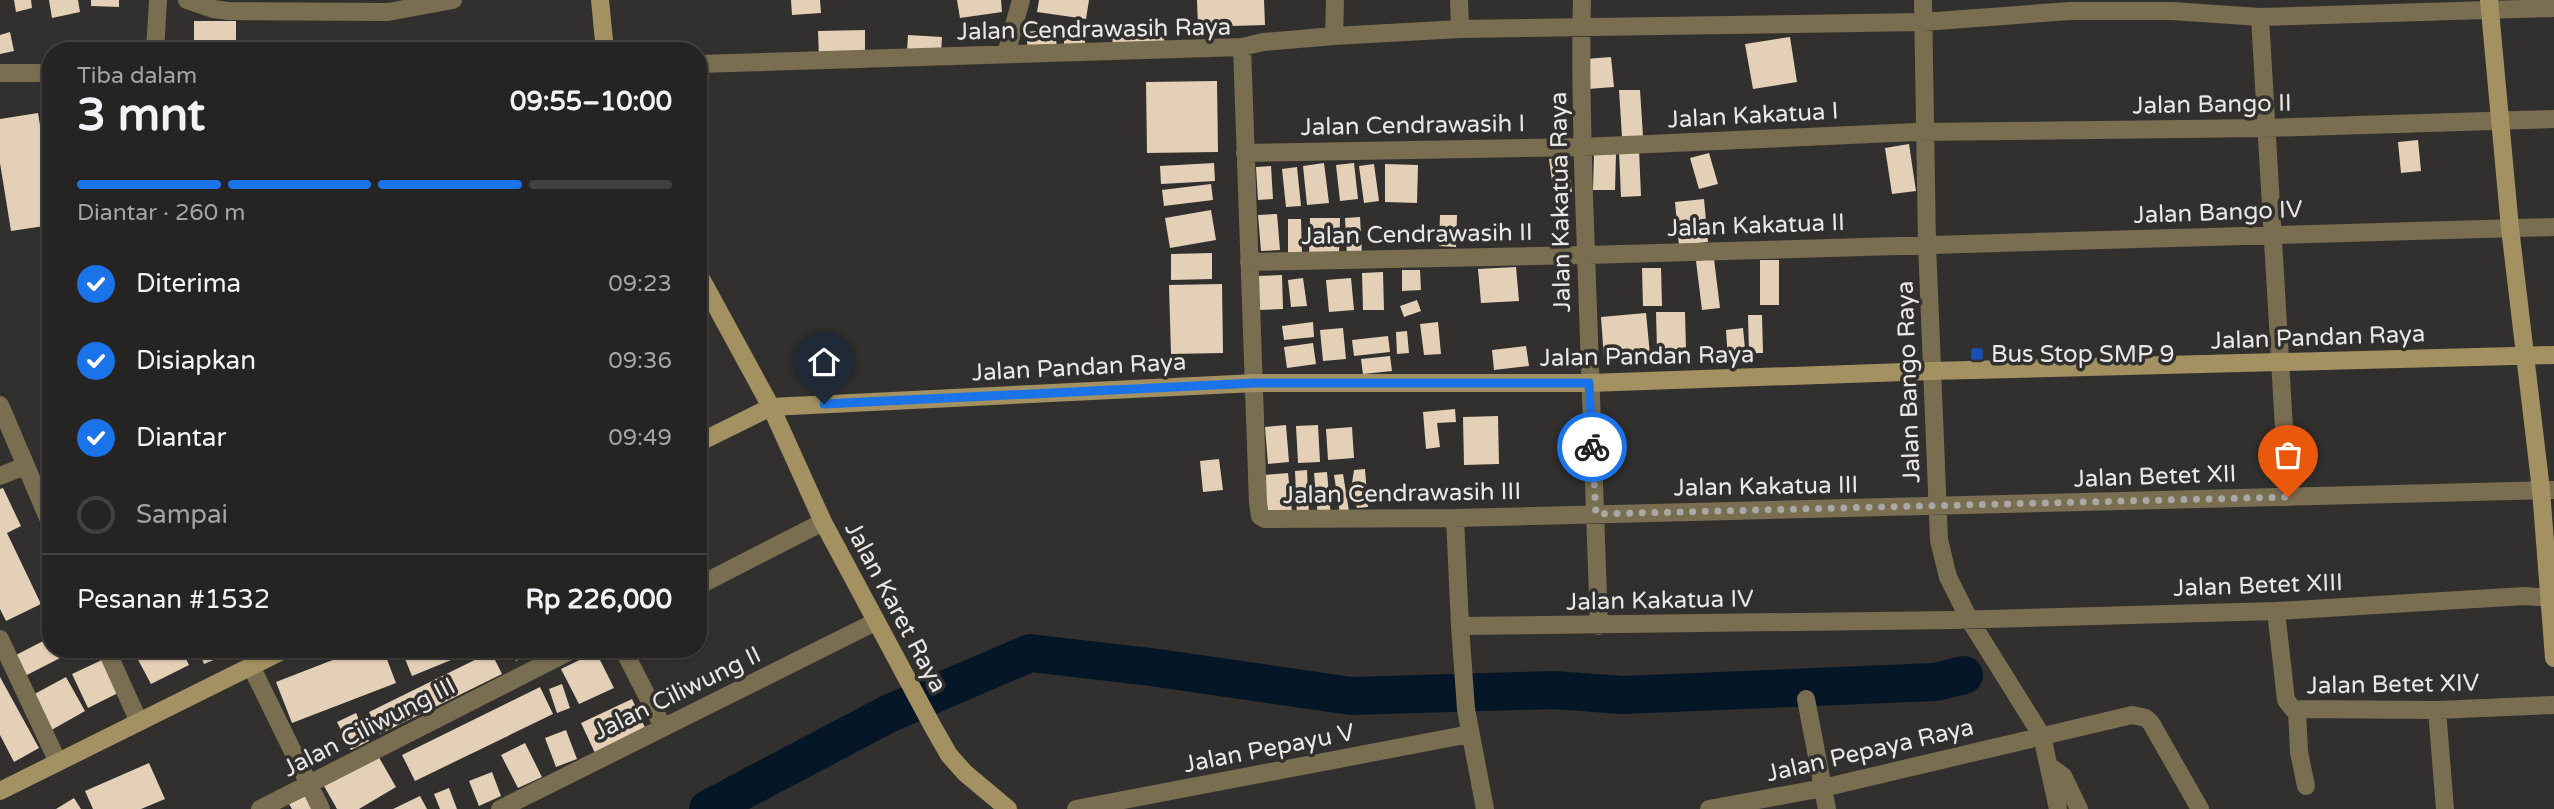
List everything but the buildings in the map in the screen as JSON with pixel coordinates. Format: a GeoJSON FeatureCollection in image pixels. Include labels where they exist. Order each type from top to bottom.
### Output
{"type":"FeatureCollection","features":[{"type":"Feature","properties":{"kind":"street"},"geometry":{"type":"LineString","coordinates":[[156,42],[158,0]]}},
{"type":"Feature","properties":{"kind":"street"},"geometry":{"type":"LineString","coordinates":[[191,1],[228,11],[387,12],[453,0]]}},
{"type":"Feature","properties":{"kind":"street"},"geometry":{"type":"LineString","coordinates":[[600,0],[604,42]]}},
{"type":"Feature","properties":{"kind":"street"},"geometry":{"type":"LineString","coordinates":[[1006,54],[1021,0]]}},
{"type":"Feature","properties":{"kind":"street"},"geometry":{"type":"LineString","coordinates":[[1334,36],[1335,0]]}},
{"type":"Feature","properties":{"kind":"street"},"geometry":{"type":"LineString","coordinates":[[1459,0],[1460,29]]}},
{"type":"Feature","properties":{"kind":"street","name":"Jalan Bango Raya"},"geometry":{"type":"LineString","coordinates":[[1923,0],[1927,244],[1939,540],[1943,561],[1969,619],[2042,736],[2058,809]]}},
{"type":"Feature","properties":{"kind":"street"},"geometry":{"type":"LineString","coordinates":[[1242,47],[1263,42],[1460,29],[1582,15],[1923,22],[2070,10],[2172,11],[2260,18],[2489,5],[2554,8]]}},
{"type":"Feature","properties":{"kind":"street"},"geometry":{"type":"LineString","coordinates":[[2489,5],[2524,355],[2547,490],[2554,658]]}},
{"type":"Feature","properties":{"kind":"street","name":"Jalan Kakatua Raya"},"geometry":{"type":"LineString","coordinates":[[1582,15],[1589,383],[1599,626]]}},
{"type":"Feature","properties":{"kind":"street"},"geometry":{"type":"LineString","coordinates":[[2260,18],[2288,497]]}},
{"type":"Feature","properties":{"kind":"street","name":"Jalan Cendrawasih Raya"},"geometry":{"type":"LineString","coordinates":[[707,64],[1242,47],[1255,383]]}},
{"type":"Feature","properties":{"kind":"street"},"geometry":{"type":"LineString","coordinates":[[0,73],[42,73]]}},
{"type":"Feature","properties":{"kind":"street","name":"Jalan Bango II"},"geometry":{"type":"LineString","coordinates":[[1925,132],[2266,128],[2554,120]]}},
{"type":"Feature","properties":{"kind":"street","name":"Jalan Kakatua I"},"geometry":{"type":"LineString","coordinates":[[1583,147],[1925,132]]}},
{"type":"Feature","properties":{"kind":"street","name":"Jalan Cendrawasih I"},"geometry":{"type":"LineString","coordinates":[[1245,153],[1583,147]]}},
{"type":"Feature","properties":{"kind":"street","name":"Jalan Bango IV"},"geometry":{"type":"LineString","coordinates":[[1927,244],[2554,227]]}},
{"type":"Feature","properties":{"kind":"street","name":"Jalan Kakatua II"},"geometry":{"type":"LineString","coordinates":[[1586,255],[1927,244]]}},
{"type":"Feature","properties":{"kind":"street","name":"Jalan Cendrawasih II"},"geometry":{"type":"LineString","coordinates":[[1249,262],[1586,255]]}},
{"type":"Feature","properties":{"kind":"street","name":"Jalan Karet Raya"},"geometry":{"type":"LineString","coordinates":[[707,295],[771,407],[823,522],[949,755],[1008,809]]}},
{"type":"Feature","properties":{"kind":"street","name":"Jalan Pandan Raya"},"geometry":{"type":"LineString","coordinates":[[771,407],[1255,383],[1589,383],[2554,355]]}},
{"type":"Feature","properties":{"kind":"street","name":"Jalan Cendrawasih III"},"geometry":{"type":"LineString","coordinates":[[1255,383],[1258,503],[1262,519],[1596,514]]}},
{"type":"Feature","properties":{"kind":"street"},"geometry":{"type":"LineString","coordinates":[[0,405],[42,505]]}},
{"type":"Feature","properties":{"kind":"street"},"geometry":{"type":"LineString","coordinates":[[707,439],[771,407]]}},
{"type":"Feature","properties":{"kind":"street"},"geometry":{"type":"LineString","coordinates":[[0,476],[25,466]]}},
{"type":"Feature","properties":{"kind":"street","name":"Jalan Betet XII"},"geometry":{"type":"LineString","coordinates":[[1938,507],[2547,490]]}},
{"type":"Feature","properties":{"kind":"street","name":"Jalan Kakatua III"},"geometry":{"type":"LineString","coordinates":[[1596,514],[1938,507]]}},
{"type":"Feature","properties":{"kind":"street"},"geometry":{"type":"LineString","coordinates":[[1455,518],[1466,709],[1485,809]]}},
{"type":"Feature","properties":{"kind":"street"},"geometry":{"type":"LineString","coordinates":[[707,581],[823,522]]}},
{"type":"Feature","properties":{"kind":"street","name":"Jalan Betet XIII"},"geometry":{"type":"LineString","coordinates":[[1969,619],[2276,611],[2525,596],[2551,598]]}},
{"type":"Feature","properties":{"kind":"street","name":"Jalan Betet XIV"},"geometry":{"type":"LineString","coordinates":[[2276,611],[2286,700],[2290,707],[2297,710],[2437,710],[2554,705]]}},
{"type":"Feature","properties":{"kind":"street","name":"Jalan Kakatua IV"},"geometry":{"type":"LineString","coordinates":[[1460,626],[1969,619]]}},
{"type":"Feature","properties":{"kind":"street","name":"Jalan Ciliwung II"},"geometry":{"type":"LineString","coordinates":[[500,809],[875,622]]}},
{"type":"Feature","properties":{"kind":"street"},"geometry":{"type":"LineString","coordinates":[[0,639],[58,762]]}},
{"type":"Feature","properties":{"kind":"street"},"geometry":{"type":"LineString","coordinates":[[110,658],[139,722]]}},
{"type":"Feature","properties":{"kind":"street"},"geometry":{"type":"LineString","coordinates":[[0,791],[267,658]]}},
{"type":"Feature","properties":{"kind":"street","name":"Jalan Ciliwung III"},"geometry":{"type":"LineString","coordinates":[[260,809],[556,658]]}},
{"type":"Feature","properties":{"kind":"street"},"geometry":{"type":"LineString","coordinates":[[628,658],[663,727]]}},
{"type":"Feature","properties":{"kind":"street"},"geometry":{"type":"LineString","coordinates":[[251,666],[321,809]]}},
{"type":"Feature","properties":{"kind":"street"},"geometry":{"type":"LineString","coordinates":[[1806,699],[1827,809]]}},
{"type":"Feature","properties":{"kind":"street"},"geometry":{"type":"LineString","coordinates":[[2297,710],[2299,752],[2306,786]]}},
{"type":"Feature","properties":{"kind":"street"},"geometry":{"type":"LineString","coordinates":[[2437,710],[2445,809]]}},
{"type":"Feature","properties":{"kind":"street","name":"Jalan Pepaya Raya"},"geometry":{"type":"LineString","coordinates":[[1709,809],[1823,788],[2132,715],[2146,718],[2155,730],[2200,809]]}},
{"type":"Feature","properties":{"kind":"street","name":"Jalan Pepayu V"},"geometry":{"type":"LineString","coordinates":[[1076,809],[1471,734]]}},
{"type":"Feature","properties":{"kind":"street"},"geometry":{"type":"LineString","coordinates":[[2049,766],[2063,776],[2079,809]]}},
{"type":"Feature","properties":{"kind":"waterway"},"geometry":{"type":"LineString","coordinates":[[708,809],[888,714],[1030,653],[1151,667],[1351,696],[1554,690],[1623,695],[1935,682],[1964,675]]}},
{"type":"Feature","properties":{"kind":"way so far"},"geometry":{"type":"LineString","coordinates":[[1592,447],[1596,514],[2288,497]]}},
{"type":"Feature","properties":{"kind":"place","name":"Bus Stop SMP 9"},"geometry":{"type":"Point","coordinates":[1977,354]}},
{"type":"Feature","properties":{"kind":"route"},"geometry":{"type":"LineString","coordinates":[[824,404],[1255,383],[1589,383],[1592,447]]}}]}
